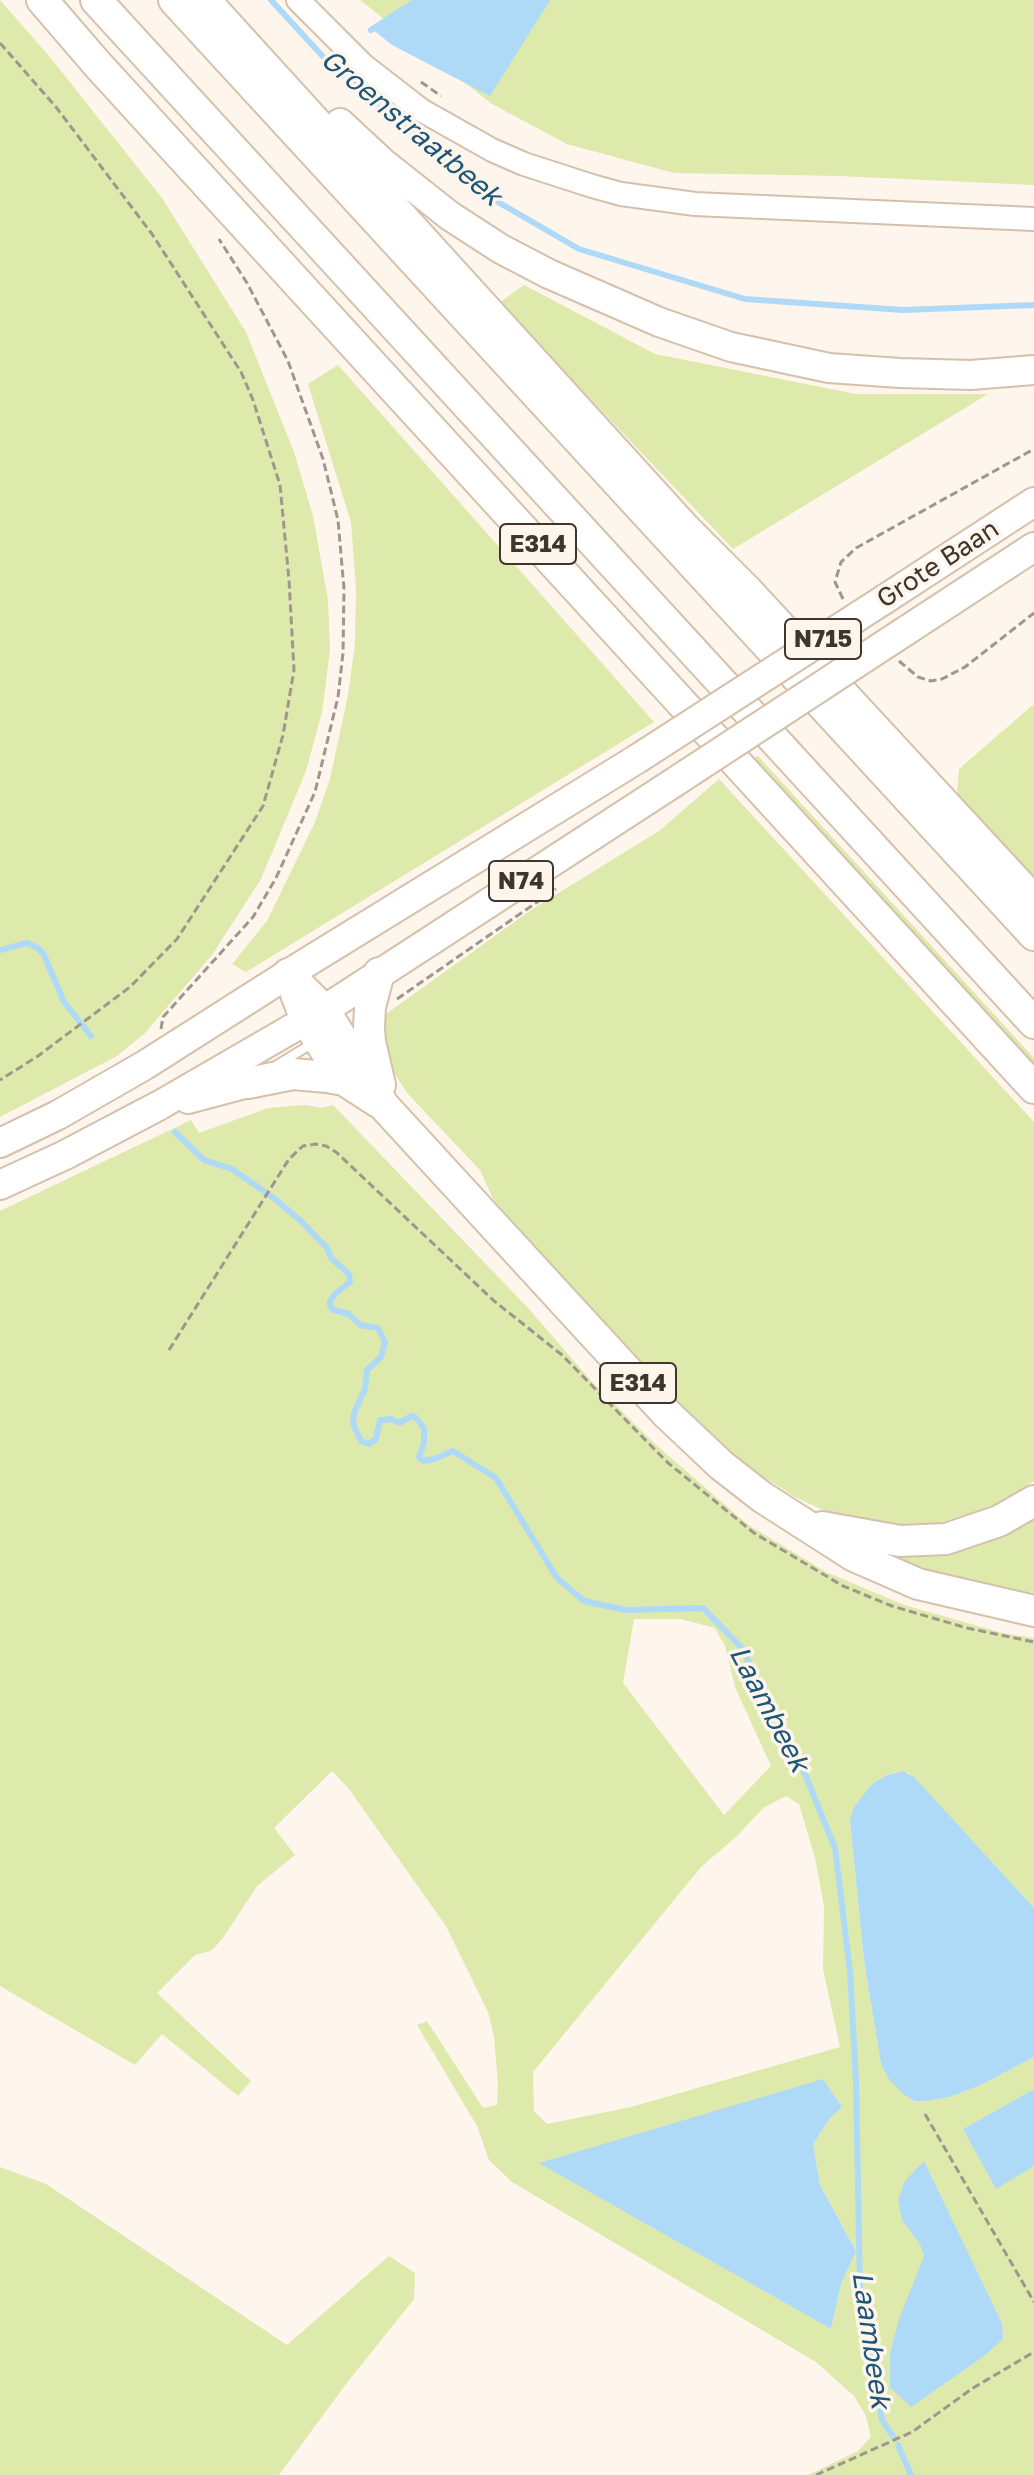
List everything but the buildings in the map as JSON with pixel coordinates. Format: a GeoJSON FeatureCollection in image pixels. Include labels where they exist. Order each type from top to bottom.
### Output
{"type":"FeatureCollection","features":[{"type":"Feature","properties":{"kind":"highway","name":"E314"},"geometry":{"type":"LineString","coordinates":[[42,0],[98,65],[1034,1088]]}},
{"type":"Feature","properties":{"kind":"highway","name":"E314"},"geometry":{"type":"LineString","coordinates":[[96,0],[1034,1023]]}},
{"type":"Feature","properties":{"kind":"highway"},"geometry":{"type":"LineString","coordinates":[[174,0],[1034,935]]}},
{"type":"Feature","properties":{"kind":"highway"},"geometry":{"type":"LineString","coordinates":[[207,0],[383,163],[450,216],[501,249],[549,274],[659,322],[731,347],[783,360],[829,368],[900,373],[971,375],[1034,370]]}},
{"type":"Feature","properties":{"kind":"highway"},"geometry":{"type":"LineString","coordinates":[[207,0],[686,528],[749,591],[1034,899]]}},
{"type":"Feature","properties":{"kind":"highway","name":"Grote Baan"},"geometry":{"type":"LineString","coordinates":[[761,679],[1034,502]]}},
{"type":"Feature","properties":{"kind":"highway","name":"Grote Baan"},"geometry":{"type":"LineString","coordinates":[[788,708],[1034,547]]}},
{"type":"Feature","properties":{"kind":"highway","name":"N74"},"geometry":{"type":"LineString","coordinates":[[0,1143],[58,1115],[164,1053],[761,679]]}},
{"type":"Feature","properties":{"kind":"highway","name":"N74"},"geometry":{"type":"LineString","coordinates":[[0,1185],[330,1020],[379,973],[788,708]]}},
{"type":"Feature","properties":{"kind":"highway"},"geometry":{"type":"LineString","coordinates":[[379,973],[370,1007],[370,1042],[384,1106]]}},
{"type":"Feature","properties":{"kind":"highway","name":"E314"},"geometry":{"type":"LineString","coordinates":[[288,974],[330,1020],[384,1106],[666,1413],[721,1465],[762,1497],[854,1556],[918,1584],[1034,1611]]}},
{"type":"Feature","properties":{"kind":"highway","name":"E314"},"geometry":{"type":"LineString","coordinates":[[330,1020],[344,1080]]}},
{"type":"Feature","properties":{"kind":"highway","name":"E314"},"geometry":{"type":"LineString","coordinates":[[248,1083],[293,1074],[344,1080],[384,1106]]}},
{"type":"Feature","properties":{"kind":"highway","name":"N74"},"geometry":{"type":"LineString","coordinates":[[160,1105],[248,1083]]}},
{"type":"Feature","properties":{"kind":"highway","name":"E314"},"geometry":{"type":"LineString","coordinates":[[806,1524],[900,1541],[946,1539],[999,1521],[1034,1501]]}},
{"type":"Feature","properties":{"kind":"street"},"geometry":{"type":"LineString","coordinates":[[298,0],[363,65],[421,110],[492,150],[592,186],[621,194],[695,204],[1034,219]]}},
{"type":"Feature","properties":{"kind":"lane","name":"N74"},"geometry":{"type":"LineString","coordinates":[[248,1083],[330,1020]]}},
{"type":"Feature","properties":{"kind":"path"},"geometry":{"type":"LineString","coordinates":[[0,43],[56,107],[152,234],[241,372],[280,485],[294,670],[283,735],[263,806],[173,944],[130,987],[38,1056],[0,1080]]}},
{"type":"Feature","properties":{"kind":"path"},"geometry":{"type":"LineString","coordinates":[[411,75],[446,100]]}},
{"type":"Feature","properties":{"kind":"path"},"geometry":{"type":"LineString","coordinates":[[164,1053],[160,1025],[163,1017],[253,917],[304,821],[333,724],[343,653],[343,566],[338,520],[328,474],[288,361],[247,283],[219,239]]}},
{"type":"Feature","properties":{"kind":"path"},"geometry":{"type":"LineString","coordinates":[[169,1350],[267,1191]]}},
{"type":"Feature","properties":{"kind":"path"},"geometry":{"type":"LineString","coordinates":[[925,2114],[1034,2302]]}},
{"type":"Feature","properties":{"kind":"path"},"geometry":{"type":"LineString","coordinates":[[816,2475],[912,2432],[973,2388],[1034,2352]]}},
{"type":"Feature","properties":{"kind":"green space"},"geometry":{"type":"Polygon","coordinates":[[[0,0],[49,56],[162,198],[246,332],[294,452],[313,516],[328,600],[330,650],[322,712],[306,771],[261,879],[212,955],[145,1033],[117,1056],[0,1117],[0,0]]]}},
{"type":"Feature","properties":{"kind":"green space"},"geometry":{"type":"Polygon","coordinates":[[[360,0],[1034,0],[1034,185],[840,176],[674,173],[567,144],[492,104],[360,0]]]}},
{"type":"Feature","properties":{"kind":"green space"},"geometry":{"type":"Polygon","coordinates":[[[524,285],[655,354],[856,394],[988,394],[733,549],[499,303],[524,285]]]}},
{"type":"Feature","properties":{"kind":"green space"},"geometry":{"type":"Polygon","coordinates":[[[338,365],[654,722],[246,972],[232,964],[267,921],[315,822],[330,779],[348,695],[355,644],[356,587],[351,522],[308,384],[338,365]]]}},
{"type":"Feature","properties":{"kind":"green space"},"geometry":{"type":"Polygon","coordinates":[[[1034,704],[1034,883],[957,796],[959,769],[1034,704]]]}},
{"type":"Feature","properties":{"kind":"green space"},"geometry":{"type":"Polygon","coordinates":[[[758,756],[1034,1058],[1034,1073],[748,762],[758,756]]]}},
{"type":"Feature","properties":{"kind":"green space"},"geometry":{"type":"Polygon","coordinates":[[[719,779],[1034,1122],[1034,1481],[1004,1501],[931,1525],[899,1526],[858,1521],[821,1509],[795,1497],[755,1471],[710,1436],[578,1296],[493,1199],[480,1170],[408,1094],[389,1065],[379,1019],[531,910],[659,831],[719,779]]]}},
{"type":"Feature","properties":{"kind":"green space"},"geometry":{"type":"Polygon","coordinates":[[[305,1105],[322,1108],[333,1105],[529,1309],[592,1382],[655,1444],[747,1524],[826,1572],[904,1605],[1003,1633],[1034,1638],[1034,1908],[909,1773],[887,1775],[850,1821],[864,1961],[881,2064],[926,2101],[950,2097],[981,2085],[1034,2057],[1034,2089],[963,2129],[996,2188],[1034,2166],[1034,2475],[808,2475],[858,2451],[871,2437],[866,2416],[854,2396],[816,2362],[512,2182],[489,2160],[477,2126],[417,2025],[427,2021],[483,2108],[497,2105],[494,2037],[488,2012],[446,1926],[349,1789],[332,1771],[274,1828],[295,1855],[257,1886],[211,1951],[195,1955],[157,1993],[251,2081],[238,2096],[162,2034],[135,2065],[0,1986],[0,1211],[191,1120],[199,1133],[268,1108],[305,1105]],[[634,1619],[623,1683],[724,1815],[771,1766],[735,1687],[725,1646],[715,1628],[681,1619],[634,1619]],[[786,1796],[763,1808],[701,1867],[533,2072],[534,2111],[547,2124],[631,2107],[840,2047],[823,1969],[824,1906],[815,1858],[799,1804],[786,1796]],[[830,2118],[541,2163],[831,2329],[841,2284],[856,2251],[820,2185],[813,2144],[830,2118]],[[924,2162],[902,2220],[921,2244],[924,2256],[916,2280],[1003,2339],[1002,2323],[924,2162]]]}},
{"type":"Feature","properties":{"kind":"green space"},"geometry":{"type":"Polygon","coordinates":[[[1034,1512],[1034,1603],[996,1595],[860,1550],[1034,1512]]]}},
{"type":"Feature","properties":{"kind":"green space"},"geometry":{"type":"Polygon","coordinates":[[[0,2167],[46,2184],[287,2345],[389,2256],[415,2273],[414,2299],[279,2475],[0,2475],[0,2167]]]}},
{"type":"Feature","properties":{"kind":"water"},"geometry":{"type":"Polygon","coordinates":[[[417,0],[550,0],[490,96],[392,45],[372,29],[417,0]]]}},
{"type":"Feature","properties":{"kind":"water"},"geometry":{"type":"Polygon","coordinates":[[[903,1771],[914,1777],[1034,1908],[1034,2057],[981,2085],[950,2097],[927,2101],[915,2101],[903,2094],[888,2078],[881,2064],[864,1961],[850,1821],[854,1807],[872,1784],[887,1775],[903,1771]]]}},
{"type":"Feature","properties":{"kind":"water"},"geometry":{"type":"Polygon","coordinates":[[[823,2079],[842,2107],[830,2118],[813,2144],[820,2185],[856,2251],[841,2284],[831,2329],[539,2163],[823,2079]]]}},
{"type":"Feature","properties":{"kind":"water"},"geometry":{"type":"Polygon","coordinates":[[[1034,2089],[1034,2166],[996,2189],[963,2129],[1034,2089]]]}},
{"type":"Feature","properties":{"kind":"water"},"geometry":{"type":"Polygon","coordinates":[[[924,2161],[1002,2323],[1003,2339],[911,2407],[890,2387],[890,2353],[899,2319],[924,2256],[920,2244],[902,2220],[898,2200],[905,2181],[924,2161]]]}},
{"type":"Feature","properties":{"kind":"waterway","name":"Groenstraatbeek"},"geometry":{"type":"LineString","coordinates":[[271,0],[328,62],[479,191],[579,249],[745,299],[903,310],[1034,305]]}},
{"type":"Feature","properties":{"kind":"waterway"},"geometry":{"type":"LineString","coordinates":[[371,30],[417,0]]}},
{"type":"Feature","properties":{"kind":"waterway","name":"Laambeek"},"geometry":{"type":"LineString","coordinates":[[0,950],[27,943],[38,948],[64,1002],[91,1036]]}},
{"type":"Feature","properties":{"kind":"waterway","name":"Laambeek"},"geometry":{"type":"LineString","coordinates":[[175,1132],[204,1160],[232,1169],[275,1199],[302,1222],[327,1248],[331,1258],[349,1274],[350,1282],[336,1293],[330,1305],[333,1310],[349,1314],[360,1325],[378,1328],[385,1342],[381,1357],[367,1370],[365,1389],[354,1413],[353,1424],[361,1441],[369,1444],[376,1439],[380,1420],[392,1419],[399,1423],[412,1416],[416,1418],[424,1428],[424,1443],[419,1457],[423,1461],[453,1451],[496,1478],[557,1578],[584,1601],[626,1610],[703,1608],[741,1647],[798,1757],[835,1848],[850,1971],[856,2081],[860,2290],[882,2420],[894,2438]]}},
{"type":"Feature","properties":{"kind":"waterway","name":"Laambeek"},"geometry":{"type":"LineString","coordinates":[[898,2445],[911,2475]]}}]}
